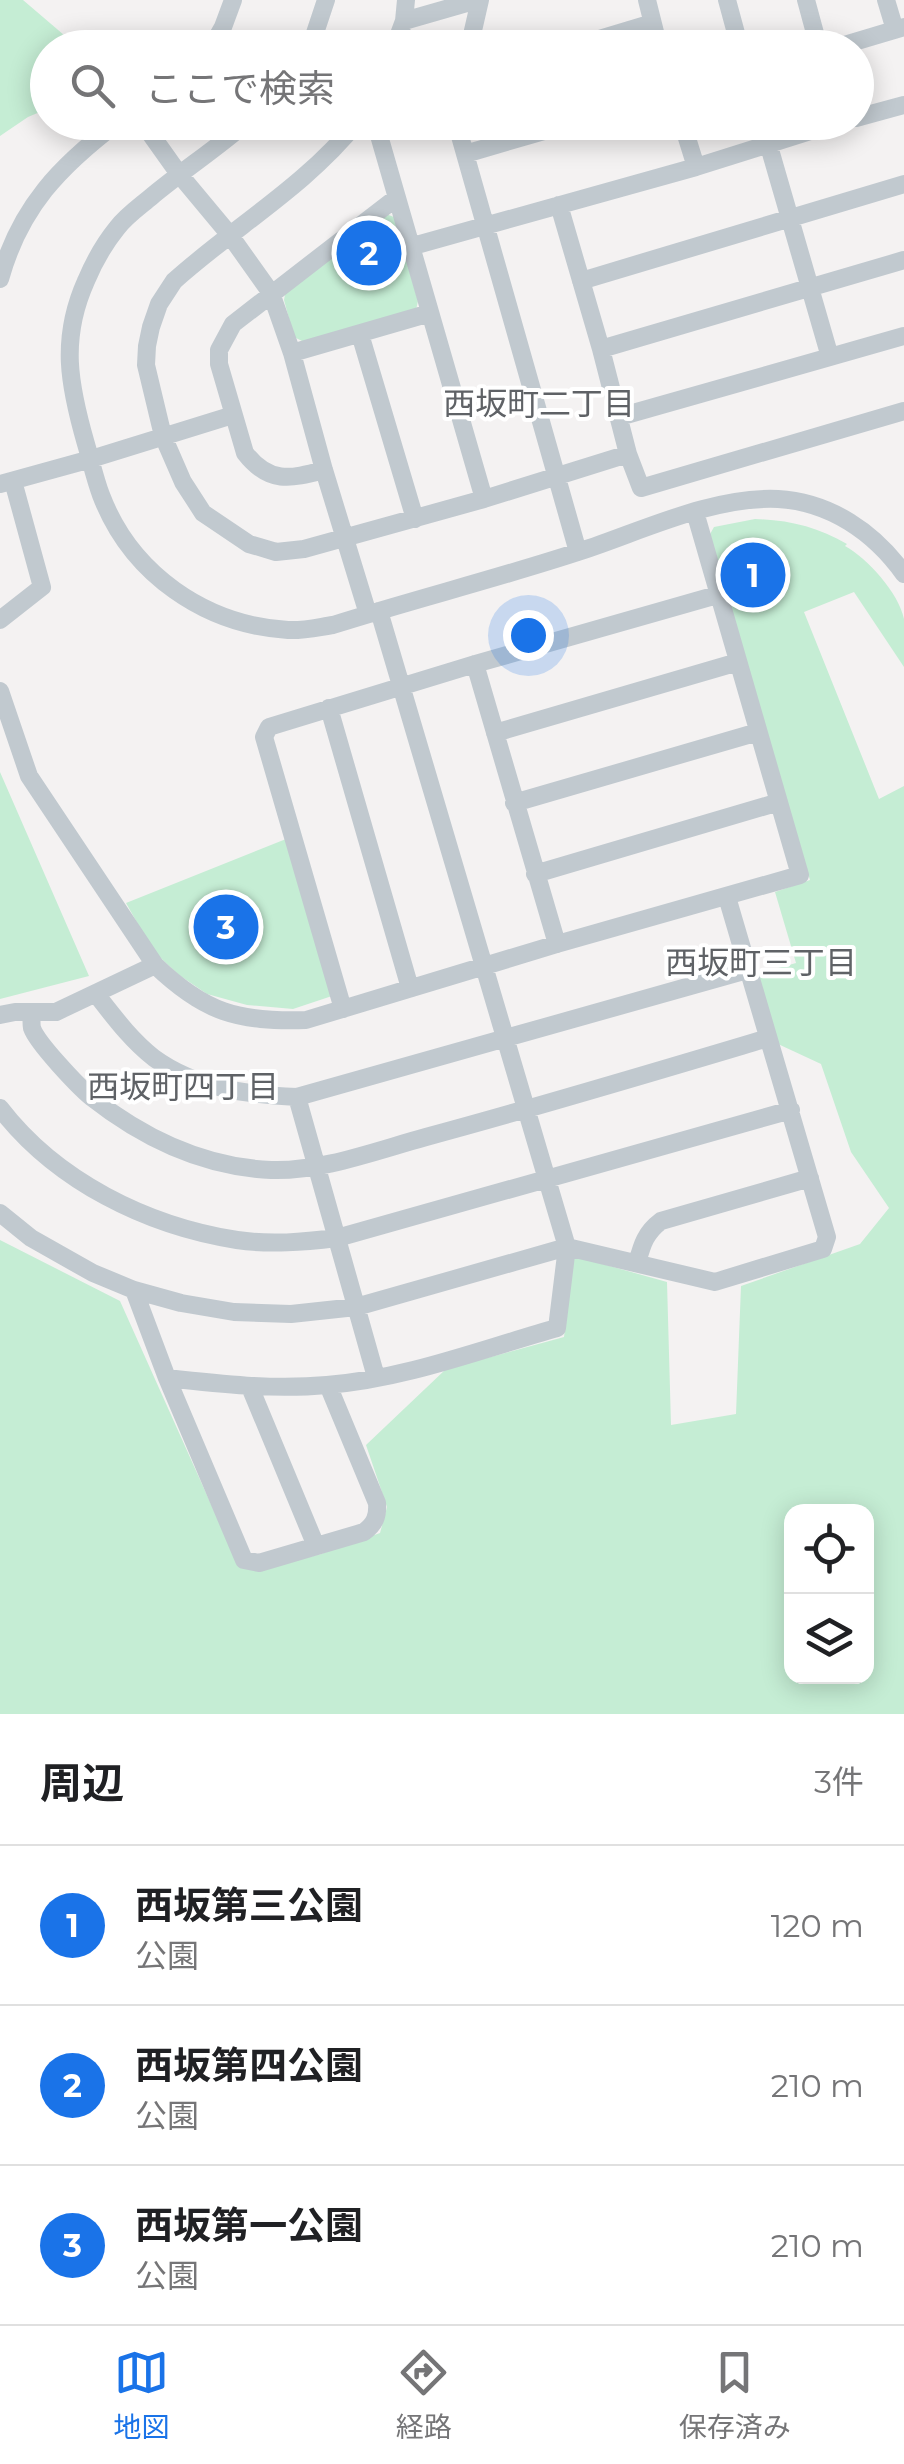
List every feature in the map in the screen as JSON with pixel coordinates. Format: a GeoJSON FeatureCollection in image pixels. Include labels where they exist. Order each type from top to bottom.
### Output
{"type":"FeatureCollection","features":[{"type":"Feature","properties":{"kind":"street"},"geometry":{"type":"LineString","coordinates":[[221,30],[233,0]]}},
{"type":"Feature","properties":{"kind":"street"},"geometry":{"type":"LineString","coordinates":[[316,30],[326,0]]}},
{"type":"Feature","properties":{"kind":"street"},"geometry":{"type":"LineString","coordinates":[[401,30],[406,0]]}},
{"type":"Feature","properties":{"kind":"street"},"geometry":{"type":"LineString","coordinates":[[404,21],[478,0],[472,30]]}},
{"type":"Feature","properties":{"kind":"street"},"geometry":{"type":"LineString","coordinates":[[646,0],[654,30]]}},
{"type":"Feature","properties":{"kind":"street"},"geometry":{"type":"LineString","coordinates":[[727,0],[735,30]]}},
{"type":"Feature","properties":{"kind":"street"},"geometry":{"type":"LineString","coordinates":[[806,0],[814,30]]}},
{"type":"Feature","properties":{"kind":"street"},"geometry":{"type":"LineString","coordinates":[[874,36],[900,28],[886,0]]}},
{"type":"Feature","properties":{"kind":"street"},"geometry":{"type":"LineString","coordinates":[[628,30],[652,23]]}},
{"type":"Feature","properties":{"kind":"street"},"geometry":{"type":"LineString","coordinates":[[874,113],[904,105]]}},
{"type":"Feature","properties":{"kind":"street"},"geometry":{"type":"LineString","coordinates":[[0,279],[18,228],[58,172],[96,140]]}},
{"type":"Feature","properties":{"kind":"street"},"geometry":{"type":"LineString","coordinates":[[155,140],[271,294],[346,539],[401,686],[567,1248],[557,1328],[406,1371],[328,1386],[250,1387],[167,1378]]}},
{"type":"Feature","properties":{"kind":"street"},"geometry":{"type":"LineString","coordinates":[[223,140],[117,227],[84,284],[68,349],[72,391],[102,496],[138,558],[170,588],[208,612],[246,626],[292,631],[334,625],[744,499],[782,499],[820,507],[850,521],[869,534],[904,574]]}},
{"type":"Feature","properties":{"kind":"street"},"geometry":{"type":"LineString","coordinates":[[342,140],[310,172],[174,281],[159,304],[146,346],[146,365],[162,436],[183,482],[203,513],[249,544],[276,552],[304,549],[628,454]]}},
{"type":"Feature","properties":{"kind":"street"},"geometry":{"type":"LineString","coordinates":[[380,140],[484,498]]}},
{"type":"Feature","properties":{"kind":"street"},"geometry":{"type":"LineString","coordinates":[[462,140],[578,552]]}},
{"type":"Feature","properties":{"kind":"street"},"geometry":{"type":"LineString","coordinates":[[466,154],[513,140]]}},
{"type":"Feature","properties":{"kind":"street"},"geometry":{"type":"LineString","coordinates":[[688,140],[696,167]]}},
{"type":"Feature","properties":{"kind":"street"},"geometry":{"type":"LineString","coordinates":[[767,140],[830,358]]}},
{"type":"Feature","properties":{"kind":"street"},"geometry":{"type":"LineString","coordinates":[[413,246],[781,140]]}},
{"type":"Feature","properties":{"kind":"street"},"geometry":{"type":"LineString","coordinates":[[582,281],[904,184]]}},
{"type":"Feature","properties":{"kind":"street"},"geometry":{"type":"LineString","coordinates":[[324,470],[294,478],[270,474],[246,453],[220,371],[219,350],[232,324],[396,198]]}},
{"type":"Feature","properties":{"kind":"street"},"geometry":{"type":"LineString","coordinates":[[560,205],[640,488],[904,412]]}},
{"type":"Feature","properties":{"kind":"street"},"geometry":{"type":"LineString","coordinates":[[0,219],[18,228]]}},
{"type":"Feature","properties":{"kind":"street"},"geometry":{"type":"LineString","coordinates":[[601,349],[904,260]]}},
{"type":"Feature","properties":{"kind":"street"},"geometry":{"type":"LineString","coordinates":[[292,353],[430,314]]}},
{"type":"Feature","properties":{"kind":"street"},"geometry":{"type":"LineString","coordinates":[[360,334],[415,518]]}},
{"type":"Feature","properties":{"kind":"street"},"geometry":{"type":"LineString","coordinates":[[619,417],[904,336]]}},
{"type":"Feature","properties":{"kind":"street"},"geometry":{"type":"LineString","coordinates":[[0,620],[42,587],[6,482],[233,414]]}},
{"type":"Feature","properties":{"kind":"street"},"geometry":{"type":"LineString","coordinates":[[0,691],[29,776],[155,965],[190,994],[232,1015],[265,1021],[306,1020],[800,875],[695,512]]}},
{"type":"Feature","properties":{"kind":"street"},"geometry":{"type":"LineString","coordinates":[[343,1009],[264,736],[269,727],[718,595]]}},
{"type":"Feature","properties":{"kind":"street"},"geometry":{"type":"LineString","coordinates":[[495,733],[738,662]]}},
{"type":"Feature","properties":{"kind":"street"},"geometry":{"type":"LineString","coordinates":[[475,664],[557,944]]}},
{"type":"Feature","properties":{"kind":"street"},"geometry":{"type":"LineString","coordinates":[[329,708],[410,988]]}},
{"type":"Feature","properties":{"kind":"street"},"geometry":{"type":"LineString","coordinates":[[514,803],[758,732]]}},
{"type":"Feature","properties":{"kind":"street"},"geometry":{"type":"LineString","coordinates":[[535,874],[779,802]]}},
{"type":"Feature","properties":{"kind":"street"},"geometry":{"type":"LineString","coordinates":[[1,1215],[67,1260],[134,1290],[234,1312],[291,1314],[356,1308],[567,1248],[715,1282],[823,1250],[826,1237],[810,1178],[727,896]]}},
{"type":"Feature","properties":{"kind":"street"},"geometry":{"type":"LineString","coordinates":[[0,1016],[56,1012],[155,965]]}},
{"type":"Feature","properties":{"kind":"street"},"geometry":{"type":"LineString","coordinates":[[96,994],[119,1024],[157,1060],[188,1076],[228,1090],[297,1097],[747,970]]}},
{"type":"Feature","properties":{"kind":"street"},"geometry":{"type":"LineString","coordinates":[[32,1013],[32,1030],[58,1064],[82,1089],[142,1133],[210,1161],[276,1170],[316,1166],[526,1110],[768,1038]]}},
{"type":"Feature","properties":{"kind":"street"},"geometry":{"type":"LineString","coordinates":[[297,1097],[376,1377]]}},
{"type":"Feature","properties":{"kind":"street"},"geometry":{"type":"LineString","coordinates":[[0,1108],[43,1154],[106,1198],[190,1231],[240,1240],[300,1242],[336,1238],[790,1110]]}},
{"type":"Feature","properties":{"kind":"street"},"geometry":{"type":"LineString","coordinates":[[636,1264],[644,1238],[662,1221],[810,1178]]}},
{"type":"Feature","properties":{"kind":"street"},"geometry":{"type":"LineString","coordinates":[[134,1290],[244,1560],[258,1563],[373,1526],[377,1502],[328,1386]]}},
{"type":"Feature","properties":{"kind":"street"},"geometry":{"type":"LineString","coordinates":[[250,1387],[316,1546]]}},
{"type":"Feature","properties":{"kind":"green space"},"geometry":{"type":"Polygon","coordinates":[[[0,0],[23,0],[58,30],[30,30],[30,116],[0,136],[0,0]]]}},
{"type":"Feature","properties":{"kind":"green space"},"geometry":{"type":"Polygon","coordinates":[[[386,214],[394,217],[418,301],[416,310],[304,342],[294,337],[284,300],[286,289],[386,214]]]}},
{"type":"Feature","properties":{"kind":"green space"},"geometry":{"type":"Polygon","coordinates":[[[755,519],[825,533],[847,544],[881,577],[896,598],[904,619],[904,667],[854,592],[804,612],[879,799],[904,786],[904,1714],[0,1714],[0,1240],[120,1301],[236,1560],[261,1569],[321,1554],[380,1533],[387,1507],[366,1445],[446,1369],[564,1337],[574,1256],[667,1282],[671,1425],[736,1414],[741,1286],[860,1244],[889,1208],[851,1152],[821,1064],[778,1044],[757,974],[796,963],[775,892],[810,880],[709,536],[714,527],[755,519]]]}},
{"type":"Feature","properties":{"kind":"green space"},"geometry":{"type":"Polygon","coordinates":[[[0,772],[89,976],[0,999],[0,772]]]}},
{"type":"Feature","properties":{"kind":"green space"},"geometry":{"type":"Polygon","coordinates":[[[286,839],[332,996],[293,1009],[247,1005],[207,994],[153,951],[126,903],[286,839]]]}},
{"type":"Feature","properties":{"kind":"place","name":"西坂第四公園"},"geometry":{"type":"Point","coordinates":[369,253]}},
{"type":"Feature","properties":{"kind":"place","name":"西坂第三公園"},"geometry":{"type":"Point","coordinates":[753,575]}},
{"type":"Feature","properties":{"kind":"place","name":"西坂第一公園"},"geometry":{"type":"Point","coordinates":[226,927]}},
{"type":"Feature","properties":{"kind":"district","name":"西坂町二丁目"},"geometry":{"type":"Point","coordinates":[539,403]}},
{"type":"Feature","properties":{"kind":"district","name":"西坂町三丁目"},"geometry":{"type":"Point","coordinates":[761,962]}},
{"type":"Feature","properties":{"kind":"district","name":"西坂町四丁目"},"geometry":{"type":"Point","coordinates":[183,1086]}}]}
